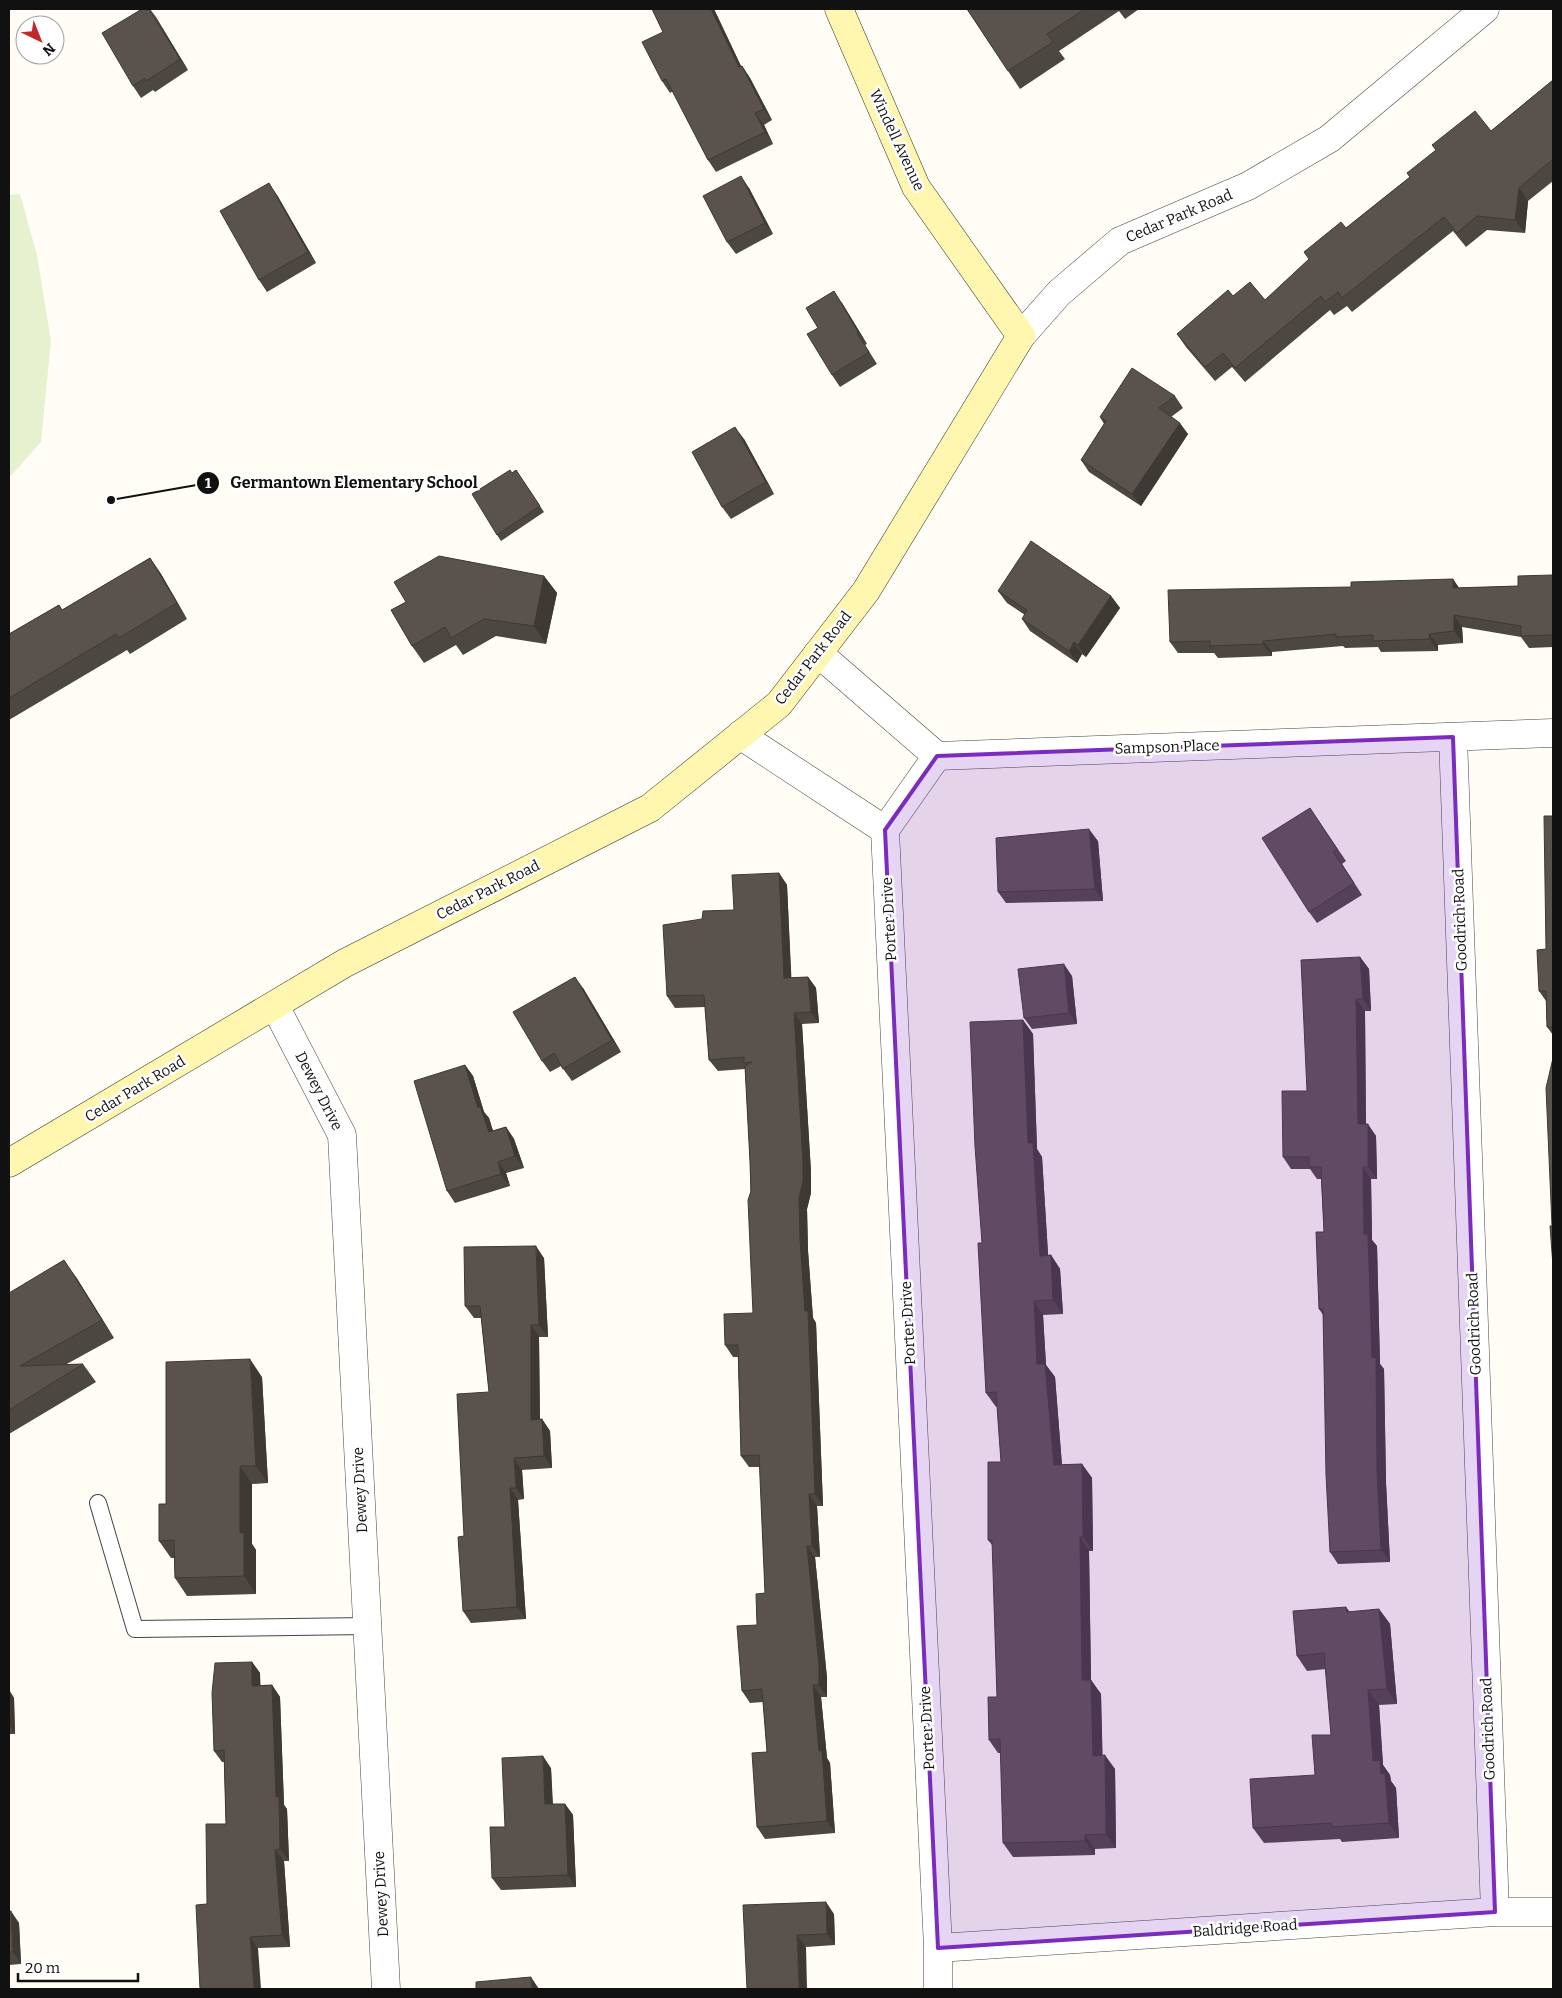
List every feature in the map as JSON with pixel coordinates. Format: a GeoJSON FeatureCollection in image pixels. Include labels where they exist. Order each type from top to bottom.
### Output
{"type":"FeatureCollection","features":[{"type":"Feature","properties":{"kind":"street","name":"Windell Avenue"},"geometry":{"type":"LineString","coordinates":[[838,9],[916,187],[1021,336]]}},
{"type":"Feature","properties":{"kind":"street","name":"Cedar Park Road"},"geometry":{"type":"LineString","coordinates":[[9,1164],[345,963],[650,808],[779,704],[866,591],[1021,336],[1059,293],[1120,241],[1248,186],[1329,139],[1485,9]]}},
{"type":"Feature","properties":{"kind":"street"},"geometry":{"type":"LineString","coordinates":[[740,735],[885,830],[937,756],[818,653]]}},
{"type":"Feature","properties":{"kind":"street","name":"Sampson Place"},"geometry":{"type":"LineString","coordinates":[[937,756],[1553,733]]}},
{"type":"Feature","properties":{"kind":"street","name":"Goodrich Road"},"geometry":{"type":"LineString","coordinates":[[1453,737],[1495,1912]]}},
{"type":"Feature","properties":{"kind":"street","name":"Porter Drive"},"geometry":{"type":"LineString","coordinates":[[885,830],[938,1948],[938,1989]]}},
{"type":"Feature","properties":{"kind":"street","name":"Dewey Drive"},"geometry":{"type":"LineString","coordinates":[[275,1006],[342,1135],[386,1989]]}},
{"type":"Feature","properties":{"kind":"street","name":"Baldridge Road"},"geometry":{"type":"LineString","coordinates":[[938,1948],[1495,1912],[1553,1912]]}},
{"type":"Feature","properties":{"kind":"lane"},"geometry":{"type":"LineString","coordinates":[[98,1503],[135,1630],[367,1626]]}},
{"type":"Feature","properties":{"kind":"highlighted area"},"geometry":{"type":"Polygon","coordinates":[[[1453,737],[1495,1912],[938,1948],[885,830],[937,756],[1453,737]]]}},
{"type":"Feature","properties":{"kind":"green space"},"geometry":{"type":"Polygon","coordinates":[[[20,194],[37,255],[51,341],[41,442],[9,478],[9,195],[20,194]]]}},
{"type":"Feature","properties":{"kind":"building"},"geometry":{"type":"Polygon","coordinates":[[[142,9],[149,9],[180,59],[146,81],[145,78],[133,86],[102,33],[142,9]]]}},
{"type":"Feature","properties":{"kind":"building"},"geometry":{"type":"Polygon","coordinates":[[[652,9],[711,9],[739,67],[742,66],[764,109],[755,113],[765,132],[708,160],[666,79],[662,81],[642,42],[663,32],[652,9]]]}},
{"type":"Feature","properties":{"kind":"building"},"geometry":{"type":"Polygon","coordinates":[[[967,9],[1085,9],[1047,34],[1053,42],[1008,71],[967,9]]]}},
{"type":"Feature","properties":{"kind":"building"},"geometry":{"type":"Polygon","coordinates":[[[1553,80],[1553,159],[1519,188],[1515,220],[1477,216],[1457,233],[1444,217],[1342,298],[1338,292],[1325,302],[1321,296],[1235,368],[1223,353],[1205,367],[1177,334],[1228,290],[1233,296],[1250,282],[1265,300],[1309,259],[1304,252],[1341,222],[1346,228],[1410,177],[1407,173],[1436,150],[1432,145],[1475,111],[1491,131],[1553,80]]]}},
{"type":"Feature","properties":{"kind":"building"},"geometry":{"type":"Polygon","coordinates":[[[741,176],[765,223],[727,242],[703,196],[741,176]]]}},
{"type":"Feature","properties":{"kind":"building"},"geometry":{"type":"Polygon","coordinates":[[[269,183],[308,252],[259,280],[220,211],[269,183]]]}},
{"type":"Feature","properties":{"kind":"building"},"geometry":{"type":"Polygon","coordinates":[[[834,291],[869,352],[832,375],[807,334],[818,328],[806,308],[834,291]]]}},
{"type":"Feature","properties":{"kind":"building"},"geometry":{"type":"Polygon","coordinates":[[[1132,368],[1175,396],[1159,408],[1180,423],[1132,494],[1081,460],[1106,421],[1100,417],[1132,368]]]}},
{"type":"Feature","properties":{"kind":"building"},"geometry":{"type":"Polygon","coordinates":[[[735,427],[766,482],[722,507],[692,452],[735,427]]]}},
{"type":"Feature","properties":{"kind":"building"},"geometry":{"type":"Polygon","coordinates":[[[510,470],[512,473],[516,470],[540,506],[497,535],[472,494],[510,470]]]}},
{"type":"Feature","properties":{"kind":"building"},"geometry":{"type":"Polygon","coordinates":[[[1031,541],[1111,596],[1078,645],[1074,642],[1069,651],[1022,619],[1027,610],[998,591],[1031,541]]]}},
{"type":"Feature","properties":{"kind":"building"},"geometry":{"type":"Polygon","coordinates":[[[439,556],[544,576],[534,626],[484,619],[451,638],[445,627],[412,646],[391,610],[406,602],[394,582],[439,556]]]}},
{"type":"Feature","properties":{"kind":"building"},"geometry":{"type":"Polygon","coordinates":[[[150,558],[177,603],[119,638],[116,634],[9,698],[9,634],[59,605],[62,610],[150,558]]]}},
{"type":"Feature","properties":{"kind":"building"},"geometry":{"type":"Polygon","coordinates":[[[1553,575],[1553,635],[1521,636],[1521,626],[1454,615],[1454,631],[1429,634],[1430,639],[1373,641],[1373,635],[1336,637],[1336,634],[1263,641],[1263,644],[1210,646],[1210,641],[1170,642],[1168,590],[1351,587],[1351,582],[1453,579],[1453,588],[1518,586],[1518,576],[1553,575]]]}},
{"type":"Feature","properties":{"kind":"building"},"geometry":{"type":"Polygon","coordinates":[[[1310,808],[1337,849],[1333,852],[1354,883],[1309,912],[1262,838],[1310,808]]]}},
{"type":"Feature","properties":{"kind":"building"},"geometry":{"type":"Polygon","coordinates":[[[1544,816],[1553,816],[1553,1027],[1547,1027],[1546,991],[1539,991],[1537,950],[1546,949],[1544,816]]]}},
{"type":"Feature","properties":{"kind":"building"},"geometry":{"type":"Polygon","coordinates":[[[1089,829],[1095,889],[998,892],[996,838],[1089,829]]]}},
{"type":"Feature","properties":{"kind":"building"},"geometry":{"type":"Polygon","coordinates":[[[779,873],[784,978],[808,977],[811,1012],[794,1013],[803,1161],[803,1181],[799,1198],[800,1240],[805,1311],[808,1311],[815,1494],[809,1494],[812,1546],[807,1546],[819,1666],[819,1685],[813,1685],[819,1751],[822,1751],[827,1821],[757,1827],[752,1753],[767,1752],[762,1689],[742,1691],[737,1626],[757,1625],[756,1594],[765,1593],[759,1455],[741,1456],[738,1345],[725,1345],[724,1314],[753,1313],[748,1200],[751,1191],[745,1066],[752,1062],[744,1063],[744,1057],[709,1060],[704,995],[667,996],[663,925],[702,919],[703,911],[734,910],[732,875],[779,873]]]}},
{"type":"Feature","properties":{"kind":"building"},"geometry":{"type":"Polygon","coordinates":[[[1360,957],[1363,999],[1356,999],[1358,1124],[1368,1124],[1368,1167],[1363,1167],[1364,1234],[1368,1234],[1372,1358],[1376,1357],[1377,1471],[1381,1550],[1330,1552],[1326,1474],[1323,1309],[1319,1309],[1316,1232],[1324,1232],[1321,1167],[1309,1167],[1309,1157],[1283,1157],[1282,1091],[1307,1091],[1301,960],[1360,957]]]}},
{"type":"Feature","properties":{"kind":"building"},"geometry":{"type":"Polygon","coordinates":[[[1064,964],[1069,1013],[1024,1018],[1018,969],[1064,964]]]}},
{"type":"Feature","properties":{"kind":"building"},"geometry":{"type":"Polygon","coordinates":[[[575,977],[612,1040],[563,1069],[554,1053],[542,1061],[513,1012],[575,977]]]}},
{"type":"Feature","properties":{"kind":"building"},"geometry":{"type":"Polygon","coordinates":[[[1023,1020],[1028,1143],[1033,1143],[1040,1256],[1051,1255],[1053,1300],[1034,1301],[1037,1364],[1045,1364],[1054,1465],[1082,1464],[1083,1537],[1080,1537],[1082,1680],[1091,1680],[1093,1756],[1105,1755],[1106,1834],[1085,1835],[1085,1841],[1003,1843],[1000,1739],[989,1740],[988,1697],[997,1697],[992,1540],[988,1540],[988,1462],[1001,1462],[996,1392],[986,1393],[978,1243],[982,1243],[975,1146],[970,1022],[1023,1020]]]}},
{"type":"Feature","properties":{"kind":"building"},"geometry":{"type":"Polygon","coordinates":[[[1553,1058],[1553,1266],[1546,1088],[1553,1058]]]}},
{"type":"Feature","properties":{"kind":"building"},"geometry":{"type":"Polygon","coordinates":[[[465,1065],[478,1108],[480,1106],[489,1132],[506,1127],[515,1156],[498,1162],[501,1174],[447,1191],[414,1081],[465,1065]]]}},
{"type":"Feature","properties":{"kind":"building"},"geometry":{"type":"Polygon","coordinates":[[[536,1246],[539,1325],[531,1325],[531,1420],[542,1419],[544,1456],[514,1458],[516,1488],[510,1488],[517,1607],[463,1611],[458,1537],[464,1536],[457,1394],[489,1392],[480,1306],[465,1306],[464,1247],[536,1246]]]}},
{"type":"Feature","properties":{"kind":"building"},"geometry":{"type":"Polygon","coordinates":[[[64,1260],[102,1320],[20,1366],[83,1364],[9,1410],[9,1293],[64,1260]]]}},
{"type":"Feature","properties":{"kind":"building"},"geometry":{"type":"Polygon","coordinates":[[[250,1359],[256,1466],[240,1466],[240,1533],[244,1533],[244,1576],[175,1578],[174,1540],[159,1541],[159,1504],[166,1504],[166,1362],[250,1359]]]}},
{"type":"Feature","properties":{"kind":"building"},"geometry":{"type":"Polygon","coordinates":[[[1346,1607],[1347,1612],[1379,1609],[1387,1689],[1368,1690],[1373,1761],[1380,1760],[1381,1774],[1385,1773],[1389,1823],[1332,1827],[1331,1823],[1253,1828],[1250,1779],[1315,1775],[1312,1735],[1331,1735],[1324,1653],[1297,1656],[1293,1611],[1346,1607]]]}},
{"type":"Feature","properties":{"kind":"building"},"geometry":{"type":"Polygon","coordinates":[[[252,1662],[252,1686],[272,1685],[276,1797],[279,1797],[280,1849],[275,1850],[282,1935],[250,1937],[254,1989],[200,1989],[196,1905],[207,1904],[206,1824],[226,1824],[224,1750],[214,1751],[212,1693],[215,1663],[252,1662]]]}},
{"type":"Feature","properties":{"kind":"building"},"geometry":{"type":"Polygon","coordinates":[[[543,1756],[545,1804],[565,1804],[568,1875],[492,1878],[490,1827],[505,1827],[502,1758],[543,1756]]]}},
{"type":"Feature","properties":{"kind":"building"},"geometry":{"type":"Polygon","coordinates":[[[826,1902],[827,1934],[797,1935],[799,1989],[747,1989],[743,1905],[826,1902]]]}},
{"type":"Feature","properties":{"kind":"building"},"geometry":{"type":"Polygon","coordinates":[[[9,1911],[11,1911],[13,1952],[9,1952],[9,1911]]]}},
{"type":"Feature","properties":{"kind":"building"},"geometry":{"type":"Polygon","coordinates":[[[531,1977],[532,1989],[476,1989],[476,1982],[531,1977]]]}},
{"type":"Feature","properties":{"kind":"place","name":"Germantown Elementary School"},"geometry":{"type":"Point","coordinates":[111,500]}}]}
